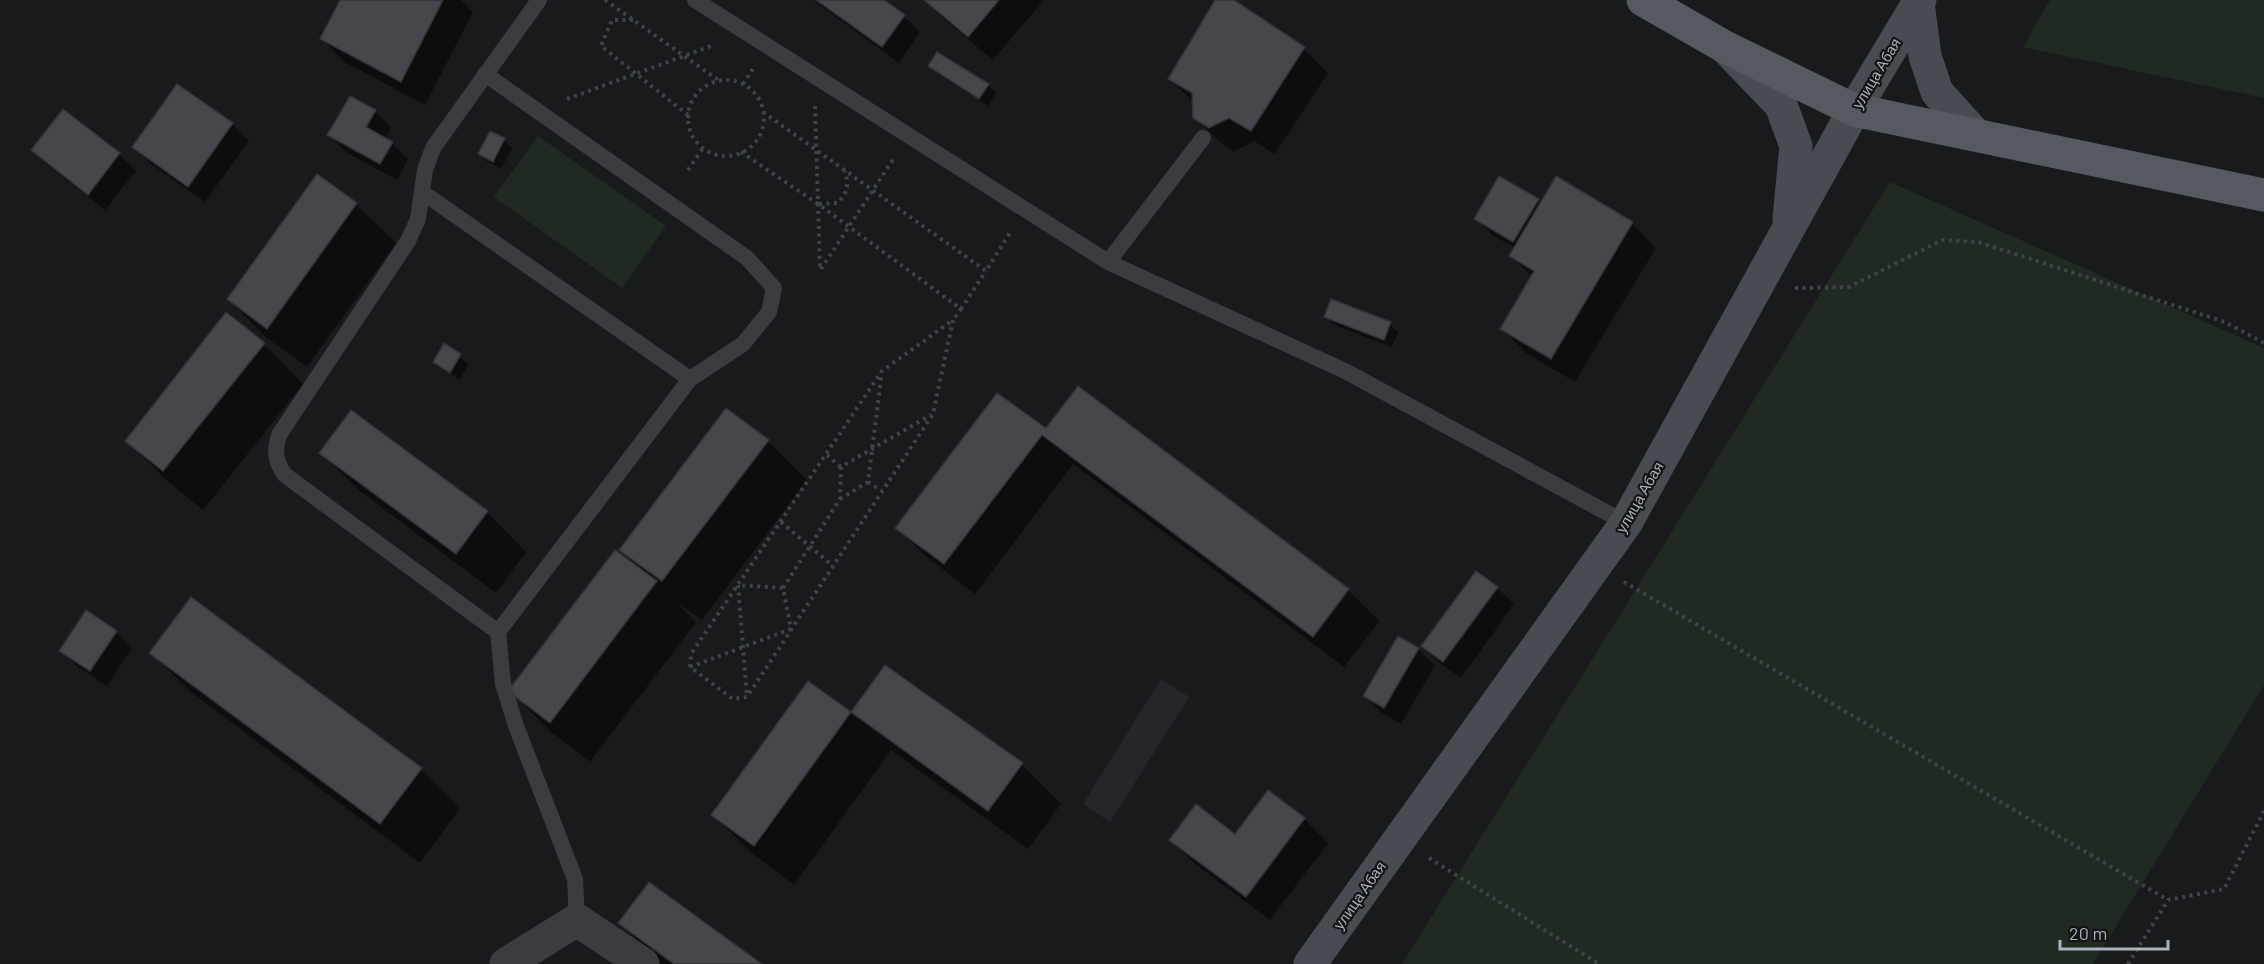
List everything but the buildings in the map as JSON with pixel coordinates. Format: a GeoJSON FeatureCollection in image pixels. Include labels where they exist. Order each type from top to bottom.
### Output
{"type":"FeatureCollection","features":[{"type":"Feature","properties":{"kind":"main road"},"geometry":{"type":"LineString","coordinates":[[1643,0],[1725,46],[1854,110],[2264,195]]}},
{"type":"Feature","properties":{"kind":"street"},"geometry":{"type":"LineString","coordinates":[[1919,1],[1925,56],[1937,92],[1976,135]]}},
{"type":"Feature","properties":{"kind":"street","name":"улица Абая"},"geometry":{"type":"LineString","coordinates":[[1310,964],[1626,523],[1854,110],[1919,1]]}},
{"type":"Feature","properties":{"kind":"street"},"geometry":{"type":"LineString","coordinates":[[1725,46],[1780,105],[1796,146],[1787,231]]}},
{"type":"Feature","properties":{"kind":"street"},"geometry":{"type":"LineString","coordinates":[[506,964],[577,920]]}},
{"type":"Feature","properties":{"kind":"street"},"geometry":{"type":"LineString","coordinates":[[548,964],[577,920]]}},
{"type":"Feature","properties":{"kind":"street"},"geometry":{"type":"LineString","coordinates":[[577,920],[643,964]]}},
{"type":"Feature","properties":{"kind":"lane"},"geometry":{"type":"LineString","coordinates":[[498,632],[285,475],[277,463],[275,450],[279,435],[408,241],[418,219],[424,170],[433,148],[539,0]]}},
{"type":"Feature","properties":{"kind":"lane"},"geometry":{"type":"LineString","coordinates":[[694,0],[1108,262],[1346,371],[1626,523]]}},
{"type":"Feature","properties":{"kind":"lane"},"geometry":{"type":"LineString","coordinates":[[485,74],[747,258],[774,288],[769,312],[743,344],[690,380],[498,632],[503,684],[516,726],[575,879],[577,920]]}},
{"type":"Feature","properties":{"kind":"lane"},"geometry":{"type":"LineString","coordinates":[[1108,262],[1203,138]]}},
{"type":"Feature","properties":{"kind":"lane"},"geometry":{"type":"LineString","coordinates":[[423,192],[690,380]]}},
{"type":"Feature","properties":{"kind":"path"},"geometry":{"type":"LineString","coordinates":[[605,0],[719,80]]}},
{"type":"Feature","properties":{"kind":"path"},"geometry":{"type":"LineString","coordinates":[[633,20],[612,20],[601,46],[688,115]]}},
{"type":"Feature","properties":{"kind":"path"},"geometry":{"type":"LineString","coordinates":[[567,99],[746,33]]}},
{"type":"Feature","properties":{"kind":"path"},"geometry":{"type":"LineString","coordinates":[[813,76],[820,270],[908,136]]}},
{"type":"Feature","properties":{"kind":"path"},"geometry":{"type":"LineString","coordinates":[[719,80],[731,80],[753,91],[764,112],[759,136],[751,146],[741,152],[727,155],[715,154],[703,148],[694,138],[689,127],[688,115],[691,102],[707,85],[719,80]]}},
{"type":"Feature","properties":{"kind":"path"},"geometry":{"type":"LineString","coordinates":[[764,112],[986,271]]}},
{"type":"Feature","properties":{"kind":"path"},"geometry":{"type":"LineString","coordinates":[[688,170],[703,148]]}},
{"type":"Feature","properties":{"kind":"path"},"geometry":{"type":"LineString","coordinates":[[741,152],[849,226],[961,309]]}},
{"type":"Feature","properties":{"kind":"path"},"geometry":{"type":"LineString","coordinates":[[818,204],[838,203],[848,192],[845,171]]}},
{"type":"Feature","properties":{"kind":"path"},"geometry":{"type":"LineString","coordinates":[[690,667],[692,654],[882,371],[953,321],[1025,210]]}},
{"type":"Feature","properties":{"kind":"path"},"geometry":{"type":"LineString","coordinates":[[1755,289],[1850,287],[1942,240],[1978,242],[2225,322],[2264,343]]}},
{"type":"Feature","properties":{"kind":"path"},"geometry":{"type":"LineString","coordinates":[[690,667],[733,699],[747,697],[933,414],[953,321]]}},
{"type":"Feature","properties":{"kind":"path"},"geometry":{"type":"LineString","coordinates":[[868,482],[882,371]]}},
{"type":"Feature","properties":{"kind":"path"},"geometry":{"type":"LineString","coordinates":[[841,467],[933,414]]}},
{"type":"Feature","properties":{"kind":"path"},"geometry":{"type":"LineString","coordinates":[[826,455],[841,467]]}},
{"type":"Feature","properties":{"kind":"path"},"geometry":{"type":"LineString","coordinates":[[840,499],[841,467]]}},
{"type":"Feature","properties":{"kind":"path"},"geometry":{"type":"LineString","coordinates":[[868,482],[882,491]]}},
{"type":"Feature","properties":{"kind":"path"},"geometry":{"type":"LineString","coordinates":[[791,629],[783,588],[840,499],[868,482]]}},
{"type":"Feature","properties":{"kind":"path"},"geometry":{"type":"LineString","coordinates":[[781,522],[833,566]]}},
{"type":"Feature","properties":{"kind":"path"},"geometry":{"type":"LineString","coordinates":[[1596,565],[2168,900],[2224,889],[2264,811]]}},
{"type":"Feature","properties":{"kind":"path"},"geometry":{"type":"LineString","coordinates":[[738,585],[783,588]]}},
{"type":"Feature","properties":{"kind":"path"},"geometry":{"type":"LineString","coordinates":[[738,585],[747,697]]}},
{"type":"Feature","properties":{"kind":"path"},"geometry":{"type":"LineString","coordinates":[[690,667],[791,629]]}},
{"type":"Feature","properties":{"kind":"path"},"geometry":{"type":"LineString","coordinates":[[1399,839],[1599,964]]}},
{"type":"Feature","properties":{"kind":"path"},"geometry":{"type":"LineString","coordinates":[[2128,964],[2168,900]]}},
{"type":"Feature","properties":{"kind":"shaded area"},"geometry":{"type":"Polygon","coordinates":[[[2050,0],[2264,0],[2264,98],[2023,47],[2050,0]]]}},
{"type":"Feature","properties":{"kind":"shaded area"},"geometry":{"type":"Polygon","coordinates":[[[538,136],[666,226],[622,288],[494,197],[538,136]]]}},
{"type":"Feature","properties":{"kind":"shaded area"},"geometry":{"type":"Polygon","coordinates":[[[1890,182],[2264,348],[2264,685],[2093,964],[1402,964],[1890,182]]]}},
{"type":"Feature","properties":{"kind":"shaded area"},"geometry":{"type":"Polygon","coordinates":[[[1161,679],[1189,697],[1110,822],[1083,804],[1161,679]]]}}]}
